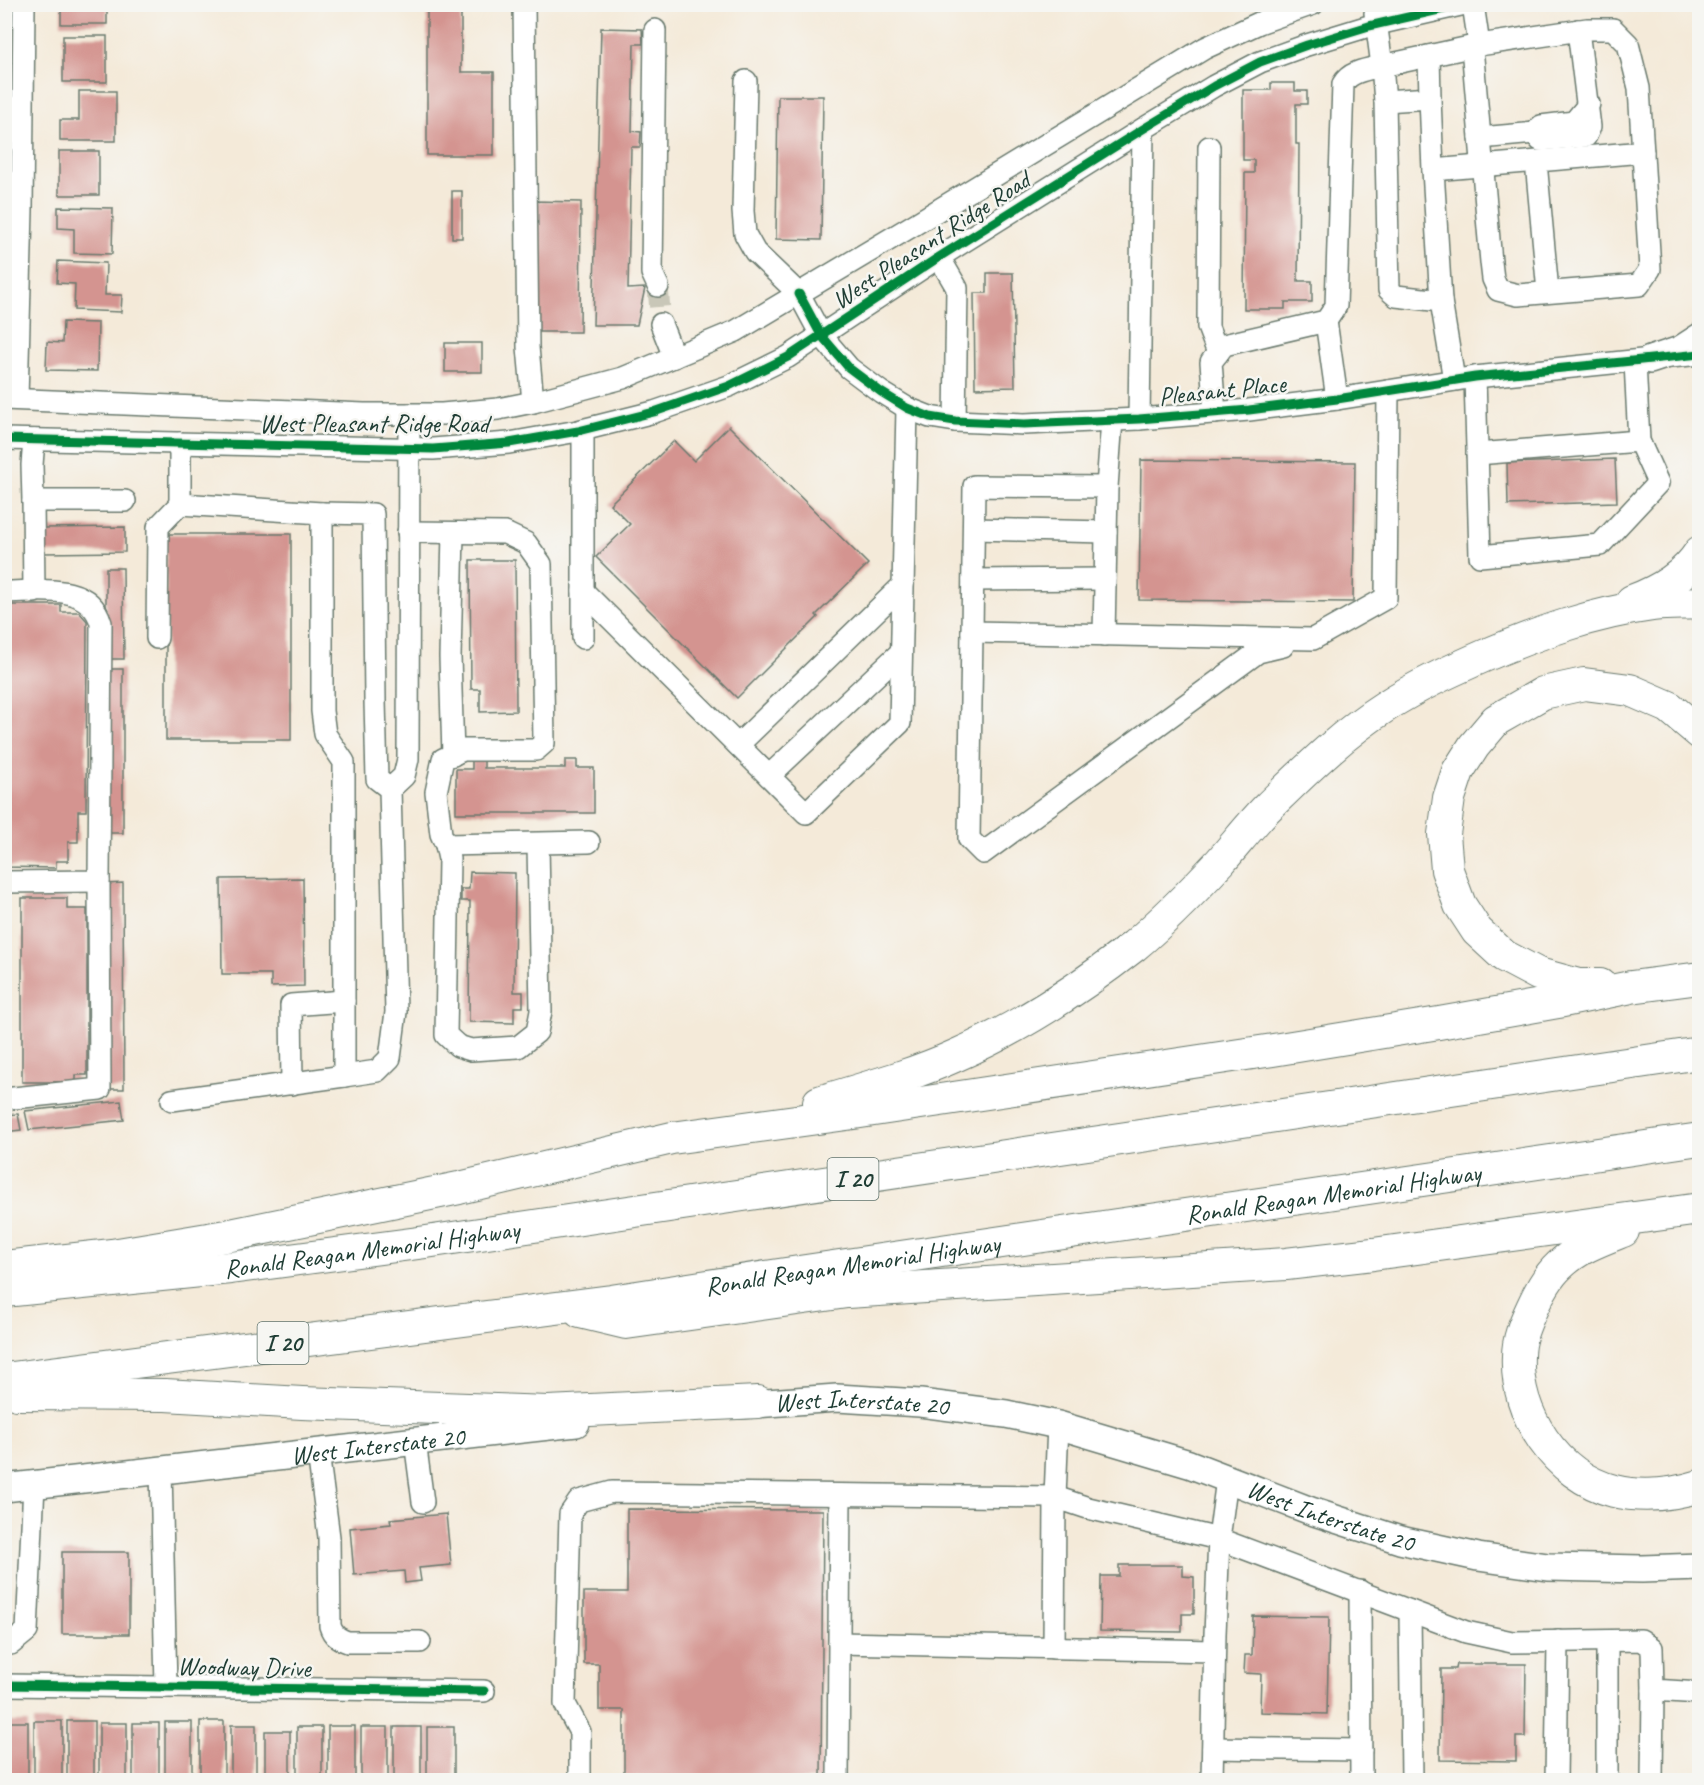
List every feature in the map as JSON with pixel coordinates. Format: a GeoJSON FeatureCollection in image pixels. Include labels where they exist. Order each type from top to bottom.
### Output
{"type":"FeatureCollection","features":[{"type":"Feature","properties":{"kind":"highway"},"geometry":{"type":"LineString","coordinates":[[1586,619],[1656,592],[1677,578],[1692,564],[1700,552]]}},
{"type":"Feature","properties":{"kind":"highway"},"geometry":{"type":"LineString","coordinates":[[4,1267],[112,1255],[215,1238],[459,1188],[816,1103],[892,1080],[956,1055],[1047,1008],[1136,944],[1220,862],[1265,810],[1331,747],[1384,707],[1434,678],[1535,634],[1586,619],[1652,605],[1700,603]]}},
{"type":"Feature","properties":{"kind":"highway"},"geometry":{"type":"LineString","coordinates":[[1631,987],[1578,985],[1538,974],[1504,956],[1477,931],[1461,905],[1447,870],[1444,834],[1449,798],[1458,771],[1474,746],[1496,720],[1543,693],[1584,684],[1630,690],[1670,708],[1700,733]]}},
{"type":"Feature","properties":{"kind":"highway"},"geometry":{"type":"LineString","coordinates":[[672,1138],[854,1113],[1360,1036],[1631,987],[1700,978]]}},
{"type":"Feature","properties":{"kind":"highway","name":"Ronald Reagan Memorial Highway"},"geometry":{"type":"LineString","coordinates":[[4,1291],[230,1268],[426,1242],[1700,1053]]}},
{"type":"Feature","properties":{"kind":"highway","name":"Ronald Reagan Memorial Highway"},"geometry":{"type":"LineString","coordinates":[[4,1379],[562,1307],[1700,1140]]}},
{"type":"Feature","properties":{"kind":"highway"},"geometry":{"type":"LineString","coordinates":[[562,1307],[626,1323],[847,1292],[1286,1264],[1700,1210]]}},
{"type":"Feature","properties":{"kind":"highway"},"geometry":{"type":"LineString","coordinates":[[1700,1210],[1642,1224],[1590,1243],[1559,1265],[1539,1291],[1524,1324],[1518,1354],[1519,1382],[1527,1411],[1552,1454],[1572,1471],[1613,1491],[1643,1496],[1676,1494],[1700,1486]]}},
{"type":"Feature","properties":{"kind":"highway"},"geometry":{"type":"LineString","coordinates":[[4,1394],[165,1395],[302,1403],[548,1412],[758,1402]]}},
{"type":"Feature","properties":{"kind":"main road"},"geometry":{"type":"LineString","coordinates":[[1643,361],[1680,350],[1700,337]]}},
{"type":"Feature","properties":{"kind":"main road","name":"West Interstate 20"},"geometry":{"type":"LineString","coordinates":[[4,1488],[758,1402],[837,1398],[920,1403],[1006,1414],[1058,1425],[1189,1464],[1311,1511],[1400,1540],[1478,1557],[1548,1567],[1642,1569],[1700,1567]]}},
{"type":"Feature","properties":{"kind":"street"},"geometry":{"type":"LineString","coordinates":[[11,399],[22,210],[24,4]]}},
{"type":"Feature","properties":{"kind":"street"},"geometry":{"type":"LineString","coordinates":[[524,4],[528,347],[533,402]]}},
{"type":"Feature","properties":{"kind":"street","name":"West Pleasant Ridge Road"},"geometry":{"type":"LineString","coordinates":[[11,399],[364,414],[442,414],[498,409],[623,378],[736,331],[1205,48],[1258,22],[1313,4]]}},
{"type":"Feature","properties":{"kind":"street","name":"West Pleasant Ridge Road"},"geometry":{"type":"LineString","coordinates":[[4,439],[433,449],[509,443],[583,430],[654,412],[729,386],[788,357],[1143,129],[1214,86],[1260,62],[1307,45],[1379,14],[1465,4]]}},
{"type":"Feature","properties":{"kind":"street"},"geometry":{"type":"LineString","coordinates":[[1336,399],[1326,321],[1336,306],[1343,84],[1352,74],[1475,46],[1578,30],[1612,29],[1628,44],[1639,88],[1650,269],[1639,285],[1518,295],[1498,290],[1493,279],[1480,138],[1475,46],[1473,4]]}},
{"type":"Feature","properties":{"kind":"street"},"geometry":{"type":"LineString","coordinates":[[1379,14],[1385,101],[1389,290],[1396,296],[1441,301]]}},
{"type":"Feature","properties":{"kind":"street"},"geometry":{"type":"LineString","coordinates":[[655,30],[652,273],[658,286]]}},
{"type":"Feature","properties":{"kind":"street"},"geometry":{"type":"LineString","coordinates":[[1480,138],[1535,133],[1540,140],[1586,136],[1590,127],[1589,104],[1578,30]]}},
{"type":"Feature","properties":{"kind":"street"},"geometry":{"type":"LineString","coordinates":[[1429,56],[1441,301],[1454,380]]}},
{"type":"Feature","properties":{"kind":"street","name":"Pleasant Place"},"geometry":{"type":"LineString","coordinates":[[747,81],[743,211],[745,234],[755,252],[799,294],[821,335],[849,368],[907,408],[930,417],[956,421],[1024,424],[1215,413],[1336,399],[1475,377],[1700,354]]}},
{"type":"Feature","properties":{"kind":"street"},"geometry":{"type":"LineString","coordinates":[[1385,101],[1430,98]]}},
{"type":"Feature","properties":{"kind":"street"},"geometry":{"type":"LineString","coordinates":[[1139,419],[1143,129]]}},
{"type":"Feature","properties":{"kind":"street"},"geometry":{"type":"LineString","coordinates":[[1209,147],[1208,327],[1218,353]]}},
{"type":"Feature","properties":{"kind":"street"},"geometry":{"type":"LineString","coordinates":[[1433,170],[1643,152]]}},
{"type":"Feature","properties":{"kind":"street"},"geometry":{"type":"LineString","coordinates":[[1536,162],[1548,292]]}},
{"type":"Feature","properties":{"kind":"street"},"geometry":{"type":"LineString","coordinates":[[939,258],[957,288],[956,421]]}},
{"type":"Feature","properties":{"kind":"street"},"geometry":{"type":"LineString","coordinates":[[1215,413],[1211,363],[1224,345],[1326,321]]}},
{"type":"Feature","properties":{"kind":"street"},"geometry":{"type":"LineString","coordinates":[[661,324],[674,357]]}},
{"type":"Feature","properties":{"kind":"street"},"geometry":{"type":"LineString","coordinates":[[1475,377],[1480,556],[1600,545],[1658,483],[1639,441],[1643,361]]}},
{"type":"Feature","properties":{"kind":"street"},"geometry":{"type":"LineString","coordinates":[[1107,487],[974,486],[969,840],[983,853],[1258,652],[1313,639],[1386,598],[1388,391]]}},
{"type":"Feature","properties":{"kind":"street"},"geometry":{"type":"LineString","coordinates":[[583,591],[806,813],[900,723],[907,408]]}},
{"type":"Feature","properties":{"kind":"street"},"geometry":{"type":"LineString","coordinates":[[172,1100],[377,1071],[390,1058],[396,1012],[390,789],[404,776],[408,759],[409,414]]}},
{"type":"Feature","properties":{"kind":"street"},"geometry":{"type":"LineString","coordinates":[[1104,635],[1107,487],[1112,420]]}},
{"type":"Feature","properties":{"kind":"street"},"geometry":{"type":"LineString","coordinates":[[583,430],[583,638]]}},
{"type":"Feature","properties":{"kind":"street"},"geometry":{"type":"LineString","coordinates":[[34,440],[32,465],[34,592]]}},
{"type":"Feature","properties":{"kind":"street"},"geometry":{"type":"LineString","coordinates":[[1477,454],[1639,441]]}},
{"type":"Feature","properties":{"kind":"street"},"geometry":{"type":"LineString","coordinates":[[157,638],[158,527],[180,504],[180,443]]}},
{"type":"Feature","properties":{"kind":"street"},"geometry":{"type":"LineString","coordinates":[[33,501],[125,501]]}},
{"type":"Feature","properties":{"kind":"street"},"geometry":{"type":"LineString","coordinates":[[180,504],[373,514],[377,779],[390,789]]}},
{"type":"Feature","properties":{"kind":"street"},"geometry":{"type":"LineString","coordinates":[[322,513],[322,711],[325,734],[344,762],[344,1077]]}},
{"type":"Feature","properties":{"kind":"street"},"geometry":{"type":"LineString","coordinates":[[974,530],[1107,532]]}},
{"type":"Feature","properties":{"kind":"street"},"geometry":{"type":"LineString","coordinates":[[408,532],[505,533],[526,543],[541,564],[544,743],[536,750],[464,750],[443,759],[436,792],[441,834],[449,859],[446,1035],[458,1046],[471,1050],[518,1047],[537,1032],[540,1011],[538,844]]}},
{"type":"Feature","properties":{"kind":"street"},"geometry":{"type":"LineString","coordinates":[[453,533],[450,657],[453,755]]}},
{"type":"Feature","properties":{"kind":"street"},"geometry":{"type":"LineString","coordinates":[[973,580],[1106,579]]}},
{"type":"Feature","properties":{"kind":"street"},"geometry":{"type":"LineString","coordinates":[[738,745],[903,585]]}},
{"type":"Feature","properties":{"kind":"street"},"geometry":{"type":"LineString","coordinates":[[4,592],[53,591],[80,597],[93,605],[101,623],[100,1089],[4,1099]]}},
{"type":"Feature","properties":{"kind":"street"},"geometry":{"type":"LineString","coordinates":[[972,632],[1313,639]]}},
{"type":"Feature","properties":{"kind":"street"},"geometry":{"type":"LineString","coordinates":[[769,776],[901,652]]}},
{"type":"Feature","properties":{"kind":"street"},"geometry":{"type":"LineString","coordinates":[[446,845],[589,842]]}},
{"type":"Feature","properties":{"kind":"street"},"geometry":{"type":"LineString","coordinates":[[4,882],[99,881]]}},
{"type":"Feature","properties":{"kind":"street"},"geometry":{"type":"LineString","coordinates":[[292,1084],[291,1005],[344,1001]]}},
{"type":"Feature","properties":{"kind":"street"},"geometry":{"type":"LineString","coordinates":[[1054,1648],[1054,1497],[1058,1425]]}},
{"type":"Feature","properties":{"kind":"street"},"geometry":{"type":"LineString","coordinates":[[415,1441],[423,1502]]}},
{"type":"Feature","properties":{"kind":"street"},"geometry":{"type":"LineString","coordinates":[[318,1452],[329,1538],[332,1633],[348,1642],[420,1642]]}},
{"type":"Feature","properties":{"kind":"street"},"geometry":{"type":"LineString","coordinates":[[161,1470],[166,1687]]}},
{"type":"Feature","properties":{"kind":"street"},"geometry":{"type":"LineString","coordinates":[[1212,1780],[1219,1539],[1227,1479]]}},
{"type":"Feature","properties":{"kind":"street"},"geometry":{"type":"LineString","coordinates":[[4,1644],[11,1644],[27,1632],[34,1485]]}},
{"type":"Feature","properties":{"kind":"street"},"geometry":{"type":"LineString","coordinates":[[580,1780],[580,1732],[565,1704],[570,1514],[579,1501],[612,1492],[1054,1497],[1088,1508],[1219,1539],[1466,1632],[1512,1642],[1641,1640],[1652,1648],[1652,1780]]}},
{"type":"Feature","properties":{"kind":"street"},"geometry":{"type":"LineString","coordinates":[[838,1780],[840,1495]]}},
{"type":"Feature","properties":{"kind":"street"},"geometry":{"type":"LineString","coordinates":[[1360,1592],[1361,1780]]}},
{"type":"Feature","properties":{"kind":"street"},"geometry":{"type":"LineString","coordinates":[[1410,1611],[1412,1780]]}},
{"type":"Feature","properties":{"kind":"street"},"geometry":{"type":"LineString","coordinates":[[1556,1780],[1558,1641]]}},
{"type":"Feature","properties":{"kind":"street"},"geometry":{"type":"LineString","coordinates":[[1608,1641],[1608,1780]]}},
{"type":"Feature","properties":{"kind":"street"},"geometry":{"type":"LineString","coordinates":[[839,1643],[1214,1651]]}},
{"type":"Feature","properties":{"kind":"street","name":"Woodway Drive"},"geometry":{"type":"LineString","coordinates":[[4,1685],[484,1691]]}},
{"type":"Feature","properties":{"kind":"street"},"geometry":{"type":"LineString","coordinates":[[1653,1690],[1700,1693]]}},
{"type":"Feature","properties":{"kind":"street"},"geometry":{"type":"LineString","coordinates":[[1213,1748],[1361,1750]]}},
{"type":"Feature","properties":{"kind":"building"},"geometry":{"type":"Polygon","coordinates":[[[61,4],[107,4],[107,24],[61,24],[61,4]]]}},
{"type":"Feature","properties":{"kind":"building"},"geometry":{"type":"Polygon","coordinates":[[[427,4],[461,4],[461,72],[494,72],[494,155],[427,155],[427,4]]]}},
{"type":"Feature","properties":{"kind":"building"},"geometry":{"type":"Polygon","coordinates":[[[601,28],[642,29],[643,44],[634,44],[632,131],[641,132],[640,147],[631,147],[628,289],[645,288],[637,325],[593,325],[601,28]]]}},
{"type":"Feature","properties":{"kind":"building"},"geometry":{"type":"Polygon","coordinates":[[[63,36],[107,36],[107,82],[63,82],[63,36]]]}},
{"type":"Feature","properties":{"kind":"building"},"geometry":{"type":"Polygon","coordinates":[[[1271,83],[1295,83],[1295,91],[1307,91],[1307,104],[1296,104],[1296,144],[1299,144],[1298,281],[1312,281],[1312,302],[1285,302],[1285,309],[1244,309],[1245,173],[1254,173],[1254,160],[1243,160],[1243,90],[1271,90],[1271,83]]]}},
{"type":"Feature","properties":{"kind":"building"},"geometry":{"type":"Polygon","coordinates":[[[79,91],[116,91],[116,141],[60,141],[60,120],[79,120],[79,91]]]}},
{"type":"Feature","properties":{"kind":"building"},"geometry":{"type":"Polygon","coordinates":[[[778,96],[823,96],[821,240],[776,239],[778,96]]]}},
{"type":"Feature","properties":{"kind":"building"},"geometry":{"type":"Polygon","coordinates":[[[59,151],[99,151],[99,195],[59,195],[59,151]]]}},
{"type":"Feature","properties":{"kind":"building"},"geometry":{"type":"Polygon","coordinates":[[[452,191],[462,191],[462,238],[452,238],[452,191]]]}},
{"type":"Feature","properties":{"kind":"building"},"geometry":{"type":"Polygon","coordinates":[[[530,201],[581,202],[580,332],[529,332],[530,201]]]}},
{"type":"Feature","properties":{"kind":"building"},"geometry":{"type":"Polygon","coordinates":[[[58,207],[113,208],[112,254],[74,253],[74,229],[58,228],[58,207]]]}},
{"type":"Feature","properties":{"kind":"building"},"geometry":{"type":"Polygon","coordinates":[[[58,261],[106,263],[105,295],[122,295],[121,312],[74,310],[75,284],[57,283],[58,261]]]}},
{"type":"Feature","properties":{"kind":"building"},"geometry":{"type":"Polygon","coordinates":[[[987,273],[1013,273],[1015,387],[975,388],[974,293],[987,293],[987,273]]]}},
{"type":"Feature","properties":{"kind":"building"},"geometry":{"type":"Polygon","coordinates":[[[63,322],[98,323],[97,371],[46,370],[47,342],[62,343],[63,322]]]}},
{"type":"Feature","properties":{"kind":"building"},"geometry":{"type":"Polygon","coordinates":[[[445,343],[482,343],[482,372],[445,372],[445,343]]]}},
{"type":"Feature","properties":{"kind":"building"},"geometry":{"type":"Polygon","coordinates":[[[729,426],[868,564],[737,698],[596,557],[630,524],[610,504],[674,441],[694,461],[729,426]]]}},
{"type":"Feature","properties":{"kind":"building"},"geometry":{"type":"Polygon","coordinates":[[[1615,459],[1617,502],[1508,505],[1507,463],[1615,459]]]}},
{"type":"Feature","properties":{"kind":"building"},"geometry":{"type":"Polygon","coordinates":[[[1141,460],[1355,462],[1353,602],[1139,600],[1141,460]]]}},
{"type":"Feature","properties":{"kind":"building"},"geometry":{"type":"Polygon","coordinates":[[[125,527],[125,552],[43,553],[42,528],[125,527]]]}},
{"type":"Feature","properties":{"kind":"building"},"geometry":{"type":"Polygon","coordinates":[[[166,534],[291,534],[291,740],[166,740],[166,534]]]}},
{"type":"Feature","properties":{"kind":"building"},"geometry":{"type":"Polygon","coordinates":[[[470,560],[515,560],[516,711],[480,712],[480,689],[471,689],[470,560]]]}},
{"type":"Feature","properties":{"kind":"building"},"geometry":{"type":"Polygon","coordinates":[[[106,568],[123,568],[124,659],[106,659],[106,568]]]}},
{"type":"Feature","properties":{"kind":"building"},"geometry":{"type":"Polygon","coordinates":[[[4,605],[61,605],[61,612],[79,612],[87,621],[86,811],[78,811],[78,842],[68,842],[68,861],[56,861],[56,868],[4,867],[4,605]]]}},
{"type":"Feature","properties":{"kind":"building"},"geometry":{"type":"Polygon","coordinates":[[[106,669],[123,669],[123,833],[106,833],[106,669]]]}},
{"type":"Feature","properties":{"kind":"building"},"geometry":{"type":"Polygon","coordinates":[[[472,758],[484,758],[484,768],[565,768],[565,760],[577,760],[577,768],[594,768],[594,813],[456,813],[456,769],[472,769],[472,758]]]}},
{"type":"Feature","properties":{"kind":"building"},"geometry":{"type":"Polygon","coordinates":[[[470,872],[515,873],[514,992],[523,992],[523,1007],[514,1007],[514,1023],[469,1022],[470,901],[461,901],[461,889],[469,889],[470,872]]]}},
{"type":"Feature","properties":{"kind":"building"},"geometry":{"type":"Polygon","coordinates":[[[303,878],[304,986],[271,987],[271,974],[222,974],[221,879],[303,878]]]}},
{"type":"Feature","properties":{"kind":"building"},"geometry":{"type":"Polygon","coordinates":[[[123,883],[124,1089],[107,1089],[106,884],[123,883]]]}},
{"type":"Feature","properties":{"kind":"building"},"geometry":{"type":"Polygon","coordinates":[[[22,898],[67,898],[67,909],[87,909],[87,1075],[76,1075],[76,1082],[22,1082],[22,898]]]}},
{"type":"Feature","properties":{"kind":"building"},"geometry":{"type":"Polygon","coordinates":[[[121,1101],[124,1120],[29,1130],[25,1111],[121,1101]]]}},
{"type":"Feature","properties":{"kind":"building"},"geometry":{"type":"Polygon","coordinates":[[[18,1114],[21,1130],[4,1132],[4,1115],[18,1114]]]}},
{"type":"Feature","properties":{"kind":"building"},"geometry":{"type":"Polygon","coordinates":[[[627,1509],[823,1510],[821,1780],[624,1777],[624,1710],[599,1710],[599,1664],[584,1664],[584,1592],[627,1592],[627,1509]]]}},
{"type":"Feature","properties":{"kind":"building"},"geometry":{"type":"Polygon","coordinates":[[[446,1514],[451,1565],[419,1568],[421,1581],[405,1583],[404,1571],[354,1575],[350,1528],[391,1524],[390,1519],[446,1514]]]}},
{"type":"Feature","properties":{"kind":"building"},"geometry":{"type":"Polygon","coordinates":[[[62,1552],[129,1552],[129,1634],[62,1634],[62,1552]]]}},
{"type":"Feature","properties":{"kind":"building"},"geometry":{"type":"Polygon","coordinates":[[[1119,1565],[1183,1565],[1183,1576],[1194,1577],[1194,1614],[1182,1614],[1182,1632],[1100,1631],[1101,1576],[1119,1576],[1119,1565]]]}},
{"type":"Feature","properties":{"kind":"building"},"geometry":{"type":"Polygon","coordinates":[[[1253,1616],[1329,1617],[1327,1714],[1260,1712],[1261,1674],[1244,1673],[1245,1655],[1252,1655],[1253,1616]]]}},
{"type":"Feature","properties":{"kind":"building"},"geometry":{"type":"Polygon","coordinates":[[[1457,1664],[1526,1664],[1525,1737],[1516,1737],[1516,1761],[1440,1760],[1441,1669],[1456,1669],[1457,1664]]]}},
{"type":"Feature","properties":{"kind":"building"},"geometry":{"type":"Polygon","coordinates":[[[34,1721],[62,1721],[62,1780],[34,1780],[34,1721]]]}},
{"type":"Feature","properties":{"kind":"building"},"geometry":{"type":"Polygon","coordinates":[[[67,1721],[94,1721],[94,1780],[67,1780],[67,1721]]]}},
{"type":"Feature","properties":{"kind":"building"},"geometry":{"type":"Polygon","coordinates":[[[200,1721],[224,1721],[224,1780],[200,1780],[200,1721]]]}},
{"type":"Feature","properties":{"kind":"building"},"geometry":{"type":"Polygon","coordinates":[[[4,1722],[28,1722],[28,1780],[4,1780],[4,1722]]]}},
{"type":"Feature","properties":{"kind":"building"},"geometry":{"type":"Polygon","coordinates":[[[165,1722],[192,1722],[192,1780],[165,1780],[165,1722]]]}},
{"type":"Feature","properties":{"kind":"building"},"geometry":{"type":"Polygon","coordinates":[[[99,1723],[127,1723],[127,1780],[99,1780],[99,1723]]]}},
{"type":"Feature","properties":{"kind":"building"},"geometry":{"type":"Polygon","coordinates":[[[133,1723],[159,1723],[159,1780],[133,1780],[133,1723]]]}},
{"type":"Feature","properties":{"kind":"building"},"geometry":{"type":"Polygon","coordinates":[[[231,1725],[256,1725],[256,1780],[231,1780],[231,1725]]]}},
{"type":"Feature","properties":{"kind":"building"},"geometry":{"type":"Polygon","coordinates":[[[328,1726],[355,1726],[355,1780],[328,1780],[328,1726]]]}},
{"type":"Feature","properties":{"kind":"building"},"geometry":{"type":"Polygon","coordinates":[[[297,1727],[322,1727],[322,1780],[297,1780],[297,1727]]]}},
{"type":"Feature","properties":{"kind":"building"},"geometry":{"type":"Polygon","coordinates":[[[361,1727],[388,1727],[388,1780],[361,1780],[361,1727]]]}},
{"type":"Feature","properties":{"kind":"building"},"geometry":{"type":"Polygon","coordinates":[[[394,1727],[421,1727],[421,1780],[394,1780],[394,1727]]]}},
{"type":"Feature","properties":{"kind":"building"},"geometry":{"type":"Polygon","coordinates":[[[427,1727],[454,1727],[454,1780],[427,1780],[427,1727]]]}},
{"type":"Feature","properties":{"kind":"building"},"geometry":{"type":"Polygon","coordinates":[[[265,1731],[290,1731],[290,1780],[265,1780],[265,1731]]]}},
{"type":"Feature","properties":{"kind":"tunnel"},"geometry":{"type":"LineString","coordinates":[[658,286],[661,324]]}},
{"type":"Feature","properties":{"kind":"cycle path"},"geometry":{"type":"LineString","coordinates":[[4,439],[433,449],[509,443],[578,431],[654,412],[729,386],[788,357],[939,257],[1143,129],[1214,86],[1260,62],[1369,26],[1465,4]]}},
{"type":"Feature","properties":{"kind":"cycle path"},"geometry":{"type":"LineString","coordinates":[[799,294],[821,335],[849,368],[907,408],[930,417],[955,421],[1024,424],[1139,419],[1249,410],[1337,399],[1475,377],[1700,354]]}},
{"type":"Feature","properties":{"kind":"cycle path"},"geometry":{"type":"LineString","coordinates":[[4,1685],[484,1691]]}}]}
